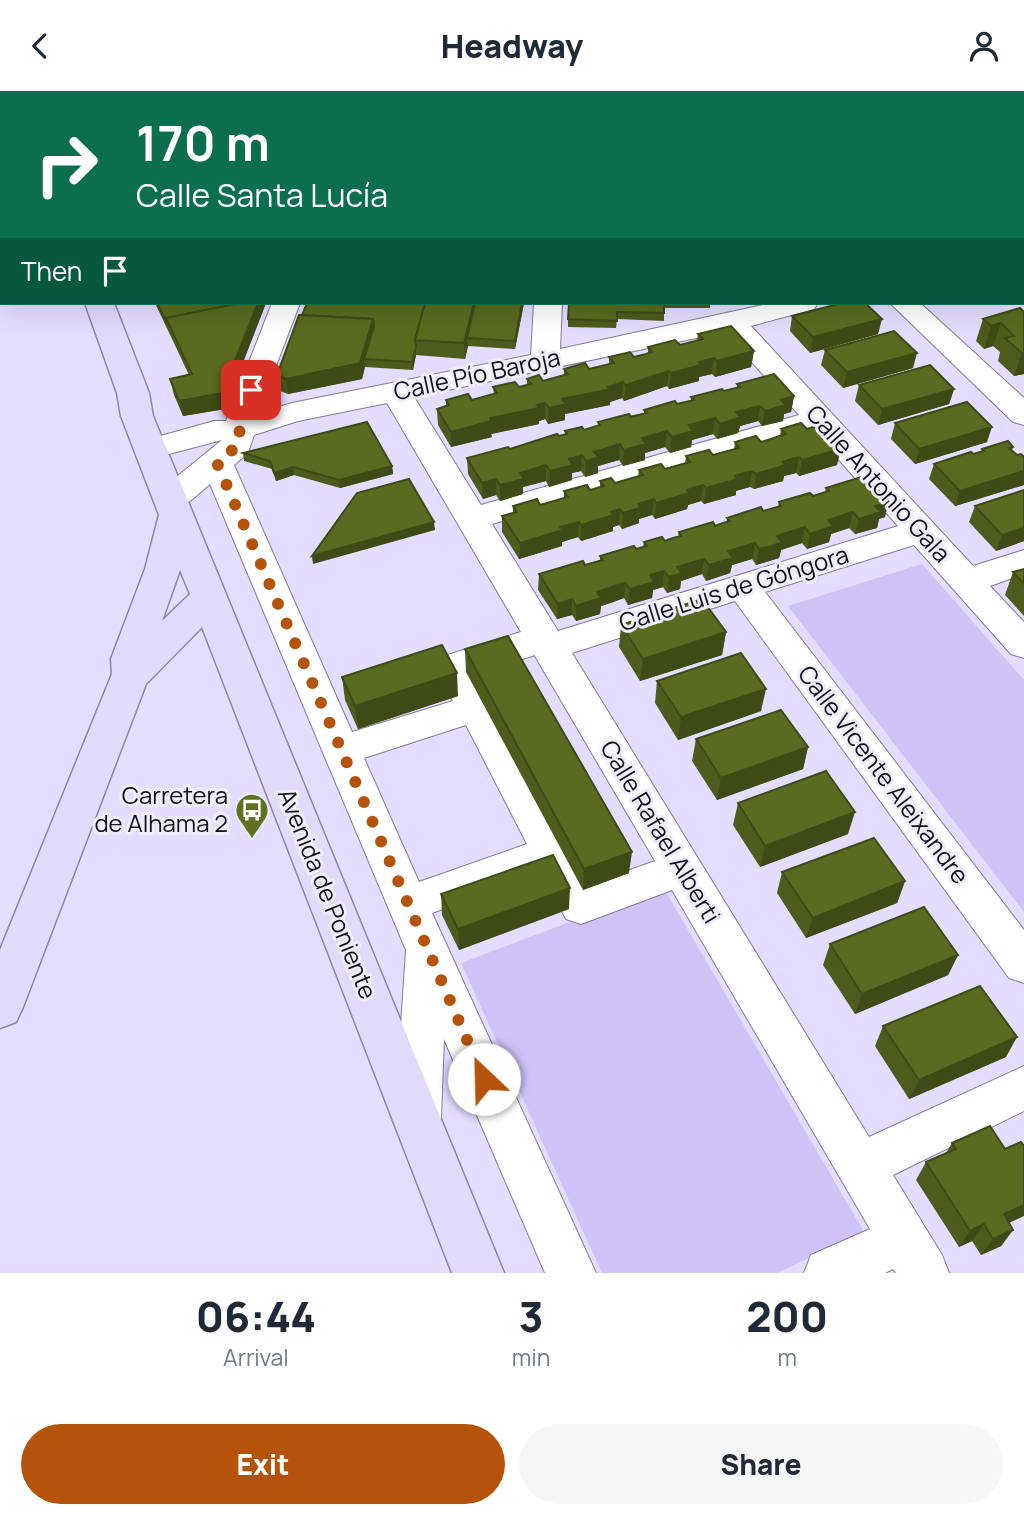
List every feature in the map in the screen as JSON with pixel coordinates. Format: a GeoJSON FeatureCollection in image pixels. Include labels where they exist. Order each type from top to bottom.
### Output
{"type":"FeatureCollection","features":[{"type":"Feature","properties":{"kind":"main road"},"geometry":{"type":"LineString","coordinates":[[76,305],[120,396],[137,416]]}},
{"type":"Feature","properties":{"kind":"main road"},"geometry":{"type":"LineString","coordinates":[[100,305],[133,393],[137,416]]}},
{"type":"Feature","properties":{"kind":"main road","name":"Avenida de Poniente"},"geometry":{"type":"LineString","coordinates":[[137,416],[478,1273]]}},
{"type":"Feature","properties":{"kind":"main road"},"geometry":{"type":"LineString","coordinates":[[173,507],[163,569],[130,659],[144,662],[199,649],[233,656]]}},
{"type":"Feature","properties":{"kind":"main road"},"geometry":{"type":"LineString","coordinates":[[0,1007],[144,662],[209,597]]}},
{"type":"Feature","properties":{"kind":"street"},"geometry":{"type":"LineString","coordinates":[[173,507],[237,446],[243,411],[285,305]]}},
{"type":"Feature","properties":{"kind":"street"},"geometry":{"type":"LineString","coordinates":[[545,361],[548,305]]}},
{"type":"Feature","properties":{"kind":"street","name":"Calle Pío Baroja"},"geometry":{"type":"LineString","coordinates":[[150,449],[214,431],[239,430],[292,413],[732,322],[796,305]]}},
{"type":"Feature","properties":{"kind":"street"},"geometry":{"type":"LineString","coordinates":[[906,305],[1024,415]]}},
{"type":"Feature","properties":{"kind":"street","name":"Calle Antonio Gala"},"geometry":{"type":"LineString","coordinates":[[732,322],[1024,645]]}},
{"type":"Feature","properties":{"kind":"street","name":"Calle Rafael Alberti"},"geometry":{"type":"LineString","coordinates":[[396,392],[913,1256]]}},
{"type":"Feature","properties":{"kind":"street"},"geometry":{"type":"LineString","coordinates":[[471,519],[819,419]]}},
{"type":"Feature","properties":{"kind":"street"},"geometry":{"type":"LineString","coordinates":[[217,463],[425,946],[571,1273]]}},
{"type":"Feature","properties":{"kind":"street","name":"Calle Luis de Góngora"},"geometry":{"type":"LineString","coordinates":[[546,643],[921,531]]}},
{"type":"Feature","properties":{"kind":"street"},"geometry":{"type":"LineString","coordinates":[[966,581],[1024,562]]}},
{"type":"Feature","properties":{"kind":"street","name":"Calle Vicente Aleixandre"},"geometry":{"type":"LineString","coordinates":[[742,586],[1024,964]]}},
{"type":"Feature","properties":{"kind":"street"},"geometry":{"type":"LineString","coordinates":[[546,643],[454,667],[581,906],[682,869]]}},
{"type":"Feature","properties":{"kind":"street"},"geometry":{"type":"LineString","coordinates":[[341,750],[476,708]]}},
{"type":"Feature","properties":{"kind":"street"},"geometry":{"type":"LineString","coordinates":[[407,904],[552,852]]}},
{"type":"Feature","properties":{"kind":"street"},"geometry":{"type":"LineString","coordinates":[[418,1122],[425,946]]}},
{"type":"Feature","properties":{"kind":"street"},"geometry":{"type":"LineString","coordinates":[[859,1167],[1024,1088]]}},
{"type":"Feature","properties":{"kind":"street"},"geometry":{"type":"LineString","coordinates":[[829,1273],[913,1256]]}},
{"type":"Feature","properties":{"kind":"shaded area"},"geometry":{"type":"Polygon","coordinates":[[[922,564],[1024,680],[1024,912],[788,606],[922,564]]]}},
{"type":"Feature","properties":{"kind":"shaded area"},"geometry":{"type":"Polygon","coordinates":[[[663,887],[864,1232],[777,1273],[602,1273],[461,963],[663,887]]]}},
{"type":"Feature","properties":{"kind":"building"},"geometry":{"type":"Polygon","coordinates":[[[158,305],[230,305],[166,318],[168,325],[158,305]]]}},
{"type":"Feature","properties":{"kind":"building"},"geometry":{"type":"Polygon","coordinates":[[[230,305],[257,305],[222,393],[179,401],[170,379],[192,374],[166,318],[230,305]]]}},
{"type":"Feature","properties":{"kind":"building"},"geometry":{"type":"Polygon","coordinates":[[[306,305],[424,305],[412,362],[364,359],[374,327],[373,319],[302,315],[306,305]]]}},
{"type":"Feature","properties":{"kind":"building"},"geometry":{"type":"Polygon","coordinates":[[[424,305],[474,305],[464,343],[415,340],[424,305]]]}},
{"type":"Feature","properties":{"kind":"building"},"geometry":{"type":"Polygon","coordinates":[[[475,305],[522,305],[515,341],[467,338],[475,305]]]}},
{"type":"Feature","properties":{"kind":"building"},"geometry":{"type":"Polygon","coordinates":[[[569,305],[664,305],[664,313],[617,312],[617,321],[568,319],[569,305]]]}},
{"type":"Feature","properties":{"kind":"building"},"geometry":{"type":"Polygon","coordinates":[[[834,305],[867,305],[882,319],[813,337],[792,316],[834,305]]]}},
{"type":"Feature","properties":{"kind":"building"},"geometry":{"type":"Polygon","coordinates":[[[1020,308],[1024,312],[1024,353],[1005,338],[1014,336],[1001,323],[991,326],[983,319],[1020,308]]]}},
{"type":"Feature","properties":{"kind":"building"},"geometry":{"type":"Polygon","coordinates":[[[299,315],[373,319],[360,363],[286,379],[277,375],[299,315]]]}},
{"type":"Feature","properties":{"kind":"building"},"geometry":{"type":"Polygon","coordinates":[[[731,326],[754,351],[717,361],[714,358],[699,362],[701,365],[671,373],[669,371],[626,385],[623,382],[608,387],[611,389],[562,399],[566,404],[549,408],[545,403],[537,405],[539,408],[490,418],[491,421],[451,432],[437,409],[449,405],[446,400],[468,394],[472,400],[497,393],[493,387],[515,382],[519,387],[531,384],[527,379],[539,375],[543,381],[568,374],[564,369],[585,363],[589,369],[614,363],[609,357],[630,352],[634,357],[646,354],[652,352],[648,347],[675,340],[680,345],[703,339],[698,334],[731,326]]]}},
{"type":"Feature","properties":{"kind":"building"},"geometry":{"type":"Polygon","coordinates":[[[894,331],[917,353],[847,372],[825,350],[894,331]]]}},
{"type":"Feature","properties":{"kind":"building"},"geometry":{"type":"Polygon","coordinates":[[[930,365],[954,389],[882,409],[859,385],[930,365]]]}},
{"type":"Feature","properties":{"kind":"building"},"geometry":{"type":"Polygon","coordinates":[[[774,374],[794,396],[781,400],[786,405],[765,411],[760,406],[736,412],[741,417],[720,424],[715,418],[689,425],[693,431],[672,437],[667,431],[642,438],[646,444],[624,450],[620,444],[594,452],[599,457],[586,461],[582,455],[569,459],[573,465],[550,471],[546,465],[520,473],[524,479],[500,485],[496,479],[482,483],[467,458],[508,447],[510,449],[557,434],[567,434],[565,431],[582,427],[584,430],[600,425],[598,422],[629,414],[631,417],[647,413],[644,410],[675,401],[677,404],[694,400],[691,397],[740,387],[737,384],[774,374]]]}},
{"type":"Feature","properties":{"kind":"building"},"geometry":{"type":"Polygon","coordinates":[[[967,402],[992,427],[919,449],[895,423],[967,402]]]}},
{"type":"Feature","properties":{"kind":"building"},"geometry":{"type":"Polygon","coordinates":[[[367,422],[392,466],[339,480],[293,467],[274,473],[270,461],[243,453],[367,422]]]}},
{"type":"Feature","properties":{"kind":"building"},"geometry":{"type":"Polygon","coordinates":[[[801,423],[807,429],[819,425],[841,449],[802,460],[799,457],[791,459],[783,462],[786,465],[756,474],[752,471],[744,473],[735,476],[738,479],[706,488],[703,485],[687,490],[689,493],[656,503],[654,499],[638,504],[640,508],[623,513],[620,509],[611,512],[614,515],[581,525],[579,522],[560,527],[563,530],[520,543],[502,516],[517,512],[513,506],[537,499],[540,505],[568,497],[564,491],[587,485],[590,490],[604,486],[600,481],[611,478],[615,483],[643,475],[639,470],[661,464],[665,469],[690,462],[686,456],[709,450],[713,455],[739,448],[735,442],[756,436],[761,442],[786,434],[781,429],[801,423]]]}},
{"type":"Feature","properties":{"kind":"building"},"geometry":{"type":"Polygon","coordinates":[[[1008,441],[1013,447],[1009,448],[1024,457],[1024,471],[960,491],[934,464],[971,452],[973,454],[984,451],[982,449],[1008,441]]]}},
{"type":"Feature","properties":{"kind":"building"},"geometry":{"type":"Polygon","coordinates":[[[865,476],[889,502],[875,506],[881,512],[859,519],[853,512],[828,520],[833,526],[810,534],[805,527],[777,536],[782,542],[772,546],[759,549],[755,543],[728,551],[733,558],[709,565],[704,559],[677,567],[682,573],[669,577],[664,571],[650,575],[654,582],[630,589],[625,583],[612,587],[597,592],[601,598],[576,606],[572,599],[558,604],[539,574],[583,561],[585,565],[603,560],[600,556],[634,546],[636,549],[647,546],[644,542],[662,537],[665,541],[681,536],[679,532],[713,522],[715,526],[730,521],[727,518],[761,507],[763,511],[781,506],[779,502],[810,493],[813,496],[829,491],[826,488],[865,476]]]}},
{"type":"Feature","properties":{"kind":"building"},"geometry":{"type":"Polygon","coordinates":[[[409,479],[434,522],[312,556],[357,493],[409,479]]]}},
{"type":"Feature","properties":{"kind":"building"},"geometry":{"type":"Polygon","coordinates":[[[1024,490],[1024,528],[1002,535],[975,506],[1024,490]]]}},
{"type":"Feature","properties":{"kind":"building"},"geometry":{"type":"Polygon","coordinates":[[[1024,569],[1024,584],[1013,572],[1024,569]]]}},
{"type":"Feature","properties":{"kind":"building"},"geometry":{"type":"Polygon","coordinates":[[[702,599],[726,632],[643,659],[621,625],[702,599]]]}},
{"type":"Feature","properties":{"kind":"building"},"geometry":{"type":"Polygon","coordinates":[[[508,636],[632,852],[584,869],[465,649],[508,636]]]}},
{"type":"Feature","properties":{"kind":"building"},"geometry":{"type":"Polygon","coordinates":[[[442,645],[457,673],[355,706],[342,677],[442,645]]]}},
{"type":"Feature","properties":{"kind":"building"},"geometry":{"type":"Polygon","coordinates":[[[741,653],[766,689],[681,717],[657,681],[741,653]]]}},
{"type":"Feature","properties":{"kind":"building"},"geometry":{"type":"Polygon","coordinates":[[[781,710],[808,747],[721,778],[696,739],[781,710]]]}},
{"type":"Feature","properties":{"kind":"building"},"geometry":{"type":"Polygon","coordinates":[[[826,771],[855,812],[765,846],[738,803],[826,771]]]}},
{"type":"Feature","properties":{"kind":"building"},"geometry":{"type":"Polygon","coordinates":[[[874,838],[905,881],[813,918],[782,872],[874,838]]]}},
{"type":"Feature","properties":{"kind":"building"},"geometry":{"type":"Polygon","coordinates":[[[553,855],[570,888],[458,929],[441,894],[553,855]]]}},
{"type":"Feature","properties":{"kind":"building"},"geometry":{"type":"Polygon","coordinates":[[[924,907],[958,955],[862,994],[830,944],[924,907]]]}},
{"type":"Feature","properties":{"kind":"building"},"geometry":{"type":"Polygon","coordinates":[[[980,986],[1017,1037],[919,1080],[883,1026],[980,986]]]}},
{"type":"Feature","properties":{"kind":"building"},"geometry":{"type":"Polygon","coordinates":[[[990,1126],[1005,1149],[1021,1142],[1024,1146],[1024,1205],[1004,1214],[1013,1230],[993,1239],[984,1224],[970,1231],[926,1162],[956,1149],[952,1143],[990,1126]]]}},
{"type":"Feature","properties":{"kind":"place","name":"Carretera de Alhama 2"},"geometry":{"type":"Point","coordinates":[252,840]}},
{"type":"Feature","properties":{"kind":"route"},"geometry":{"type":"LineString","coordinates":[[251,390],[243,411],[237,446],[217,463],[484,1079]]}}]}
